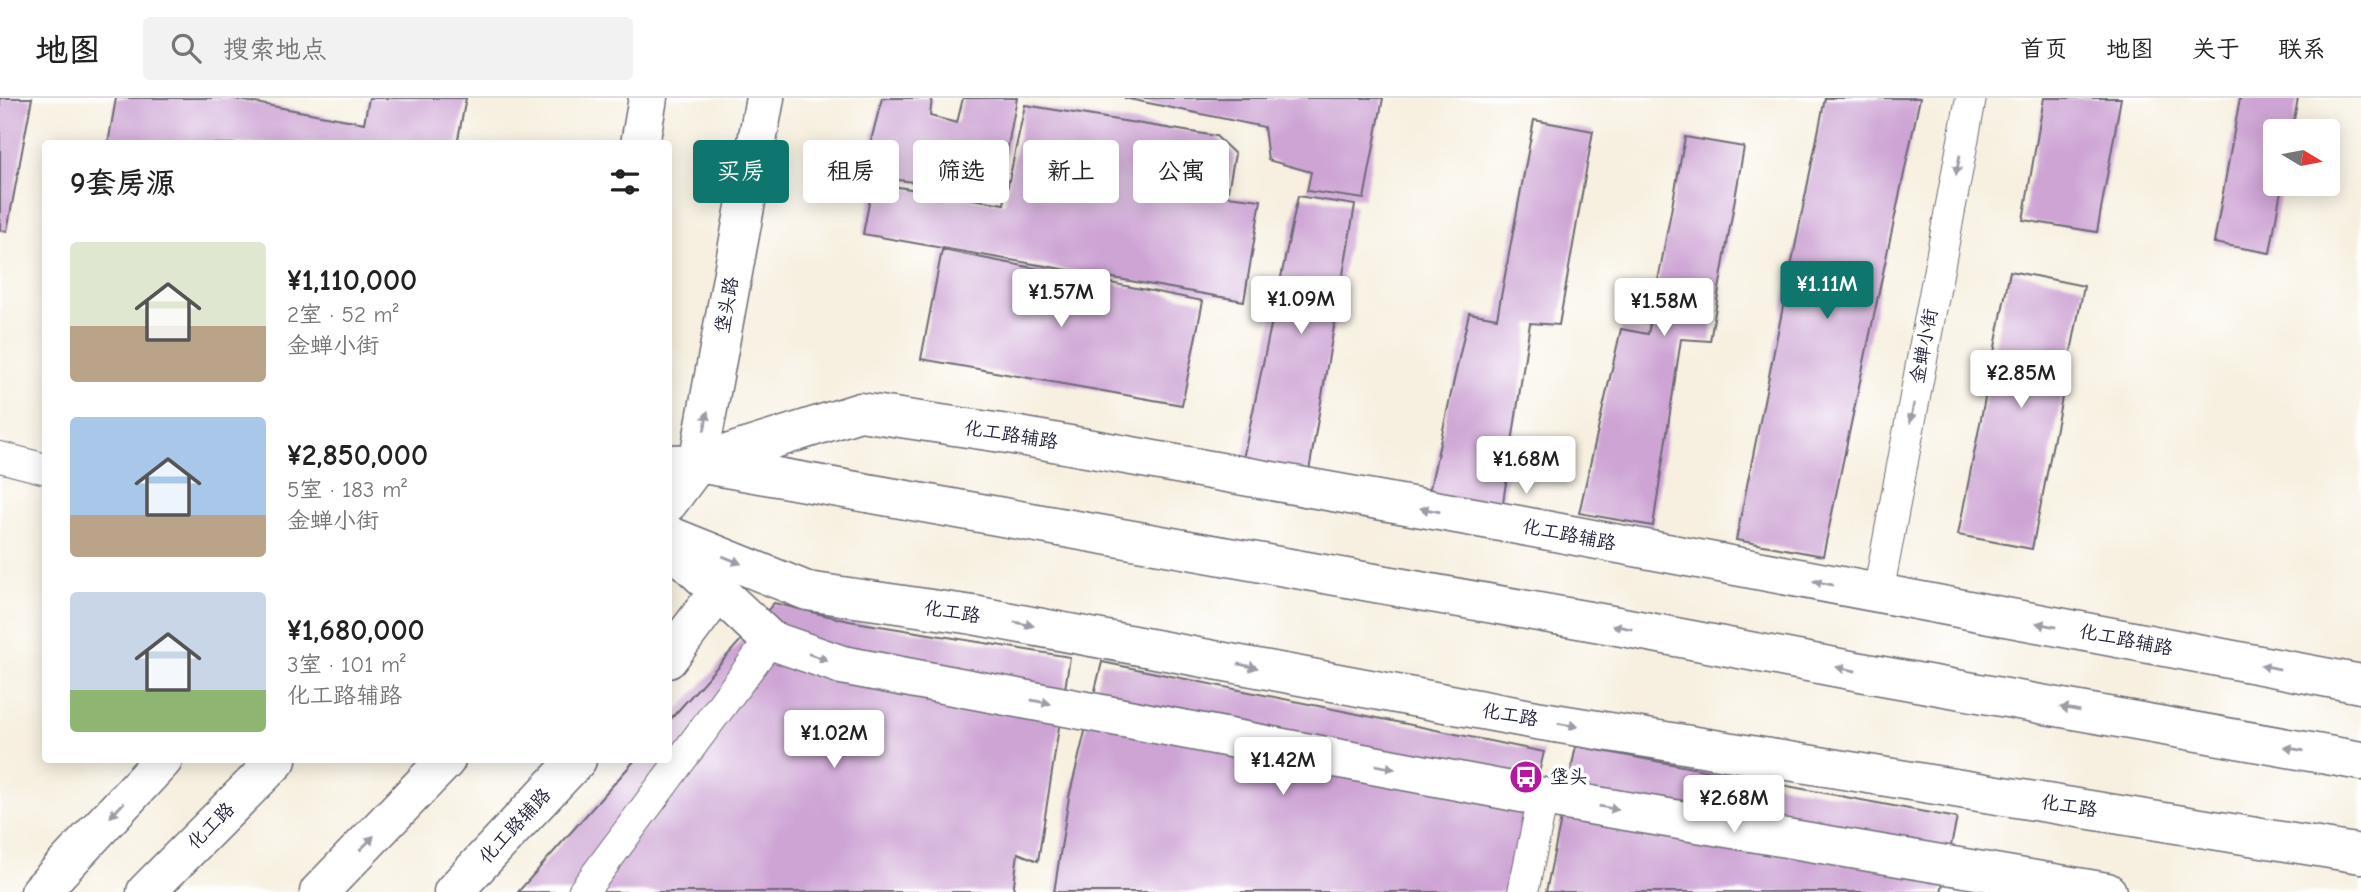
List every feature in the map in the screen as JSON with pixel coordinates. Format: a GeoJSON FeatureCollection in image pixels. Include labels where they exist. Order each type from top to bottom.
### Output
{"type":"FeatureCollection","features":[{"type":"Feature","properties":{"kind":"main road"},"geometry":{"type":"LineString","coordinates":[[641,140],[648,98]]}},
{"type":"Feature","properties":{"kind":"main road","name":"垡头路"},"geometry":{"type":"LineString","coordinates":[[672,492],[683,463],[765,98]]}},
{"type":"Feature","properties":{"kind":"main road","name":"化工路辅路"},"geometry":{"type":"LineString","coordinates":[[683,463],[860,412],[1008,434],[1435,510],[2361,684]]}},
{"type":"Feature","properties":{"kind":"main road"},"geometry":{"type":"LineString","coordinates":[[683,463],[2361,761]]}},
{"type":"Feature","properties":{"kind":"main road","name":"化工路"},"geometry":{"type":"LineString","coordinates":[[672,537],[807,591],[974,615],[1536,720],[2350,855]]}},
{"type":"Feature","properties":{"kind":"main road"},"geometry":{"type":"LineString","coordinates":[[672,548],[770,640],[842,665],[1544,797],[2107,892]]}},
{"type":"Feature","properties":{"kind":"main road"},"geometry":{"type":"LineString","coordinates":[[672,654],[719,591]]}},
{"type":"Feature","properties":{"kind":"main road"},"geometry":{"type":"LineString","coordinates":[[40,892],[160,763]]}},
{"type":"Feature","properties":{"kind":"main road","name":"化工路"},"geometry":{"type":"LineString","coordinates":[[146,892],[274,763]]}},
{"type":"Feature","properties":{"kind":"main road"},"geometry":{"type":"LineString","coordinates":[[319,892],[443,763]]}},
{"type":"Feature","properties":{"kind":"main road","name":"化工路辅路"},"geometry":{"type":"LineString","coordinates":[[453,892],[574,763]]}},
{"type":"Feature","properties":{"kind":"street","name":"金蝉小街"},"geometry":{"type":"LineString","coordinates":[[1878,594],[1971,98]]}},
{"type":"Feature","properties":{"kind":"street"},"geometry":{"type":"LineString","coordinates":[[0,457],[42,468]]}},
{"type":"Feature","properties":{"kind":"street"},"geometry":{"type":"LineString","coordinates":[[583,892],[770,640]]}},
{"type":"Feature","properties":{"kind":"street"},"geometry":{"type":"LineString","coordinates":[[1523,892],[1544,797]]}},
{"type":"Feature","properties":{"kind":"building"},"geometry":{"type":"Polygon","coordinates":[[[0,98],[32,98],[7,231],[0,230],[0,98]]]}},
{"type":"Feature","properties":{"kind":"building"},"geometry":{"type":"Polygon","coordinates":[[[116,98],[229,98],[364,123],[369,98],[466,98],[458,140],[109,140],[116,98]]]}},
{"type":"Feature","properties":{"kind":"building"},"geometry":{"type":"Polygon","coordinates":[[[882,98],[932,98],[930,116],[957,123],[963,98],[1017,98],[1009,141],[913,140],[913,182],[899,180],[899,140],[871,140],[882,98]]]}},
{"type":"Feature","properties":{"kind":"building"},"geometry":{"type":"Polygon","coordinates":[[[1124,98],[1383,98],[1364,199],[1307,191],[1311,172],[1268,160],[1264,127],[1124,98]]]}},
{"type":"Feature","properties":{"kind":"building"},"geometry":{"type":"Polygon","coordinates":[[[1825,98],[1920,98],[1823,556],[1736,540],[1825,98]]]}},
{"type":"Feature","properties":{"kind":"building"},"geometry":{"type":"Polygon","coordinates":[[[2044,98],[2121,98],[2097,232],[2023,220],[2044,98]]]}},
{"type":"Feature","properties":{"kind":"building"},"geometry":{"type":"Polygon","coordinates":[[[2240,98],[2298,98],[2294,119],[2263,119],[2263,196],[2280,196],[2270,253],[2214,243],[2240,98]]]}},
{"type":"Feature","properties":{"kind":"building"},"geometry":{"type":"Polygon","coordinates":[[[1025,105],[1216,136],[1220,140],[1133,140],[1133,203],[1229,203],[1229,196],[1261,200],[1244,301],[863,234],[869,203],[899,203],[899,187],[913,189],[913,203],[1004,204],[1009,203],[1009,180],[1025,105]]]}},
{"type":"Feature","properties":{"kind":"building"},"geometry":{"type":"Polygon","coordinates":[[[1534,120],[1593,131],[1559,325],[1530,323],[1502,509],[1428,497],[1469,313],[1497,318],[1534,120]]]}},
{"type":"Feature","properties":{"kind":"building"},"geometry":{"type":"Polygon","coordinates":[[[1685,137],[1744,147],[1710,341],[1681,339],[1653,526],[1579,513],[1621,329],[1648,334],[1685,137]]]}},
{"type":"Feature","properties":{"kind":"building"},"geometry":{"type":"Polygon","coordinates":[[[1229,148],[1235,154],[1229,186],[1229,148]]]}},
{"type":"Feature","properties":{"kind":"building"},"geometry":{"type":"Polygon","coordinates":[[[1298,196],[1355,205],[1309,471],[1243,459],[1298,196]]]}},
{"type":"Feature","properties":{"kind":"building"},"geometry":{"type":"Polygon","coordinates":[[[942,250],[1203,301],[1182,405],[921,359],[942,250]]]}},
{"type":"Feature","properties":{"kind":"building"},"geometry":{"type":"Polygon","coordinates":[[[2010,271],[2084,286],[2032,549],[1958,535],[2010,271]]]}},
{"type":"Feature","properties":{"kind":"building"},"geometry":{"type":"Polygon","coordinates":[[[774,603],[849,621],[1070,657],[1038,861],[1018,853],[1013,892],[518,892],[632,763],[672,763],[672,718],[774,603]]]}},
{"type":"Feature","properties":{"kind":"building"},"geometry":{"type":"Polygon","coordinates":[[[1102,662],[1544,752],[1510,892],[1054,892],[1069,797],[1102,662]]]}},
{"type":"Feature","properties":{"kind":"building"},"geometry":{"type":"Polygon","coordinates":[[[1576,746],[1957,818],[1941,892],[1546,892],[1576,746]]]}},
{"type":"Feature","properties":{"kind":"place","name":"垡头"},"geometry":{"type":"Point","coordinates":[1526,777]}}]}
